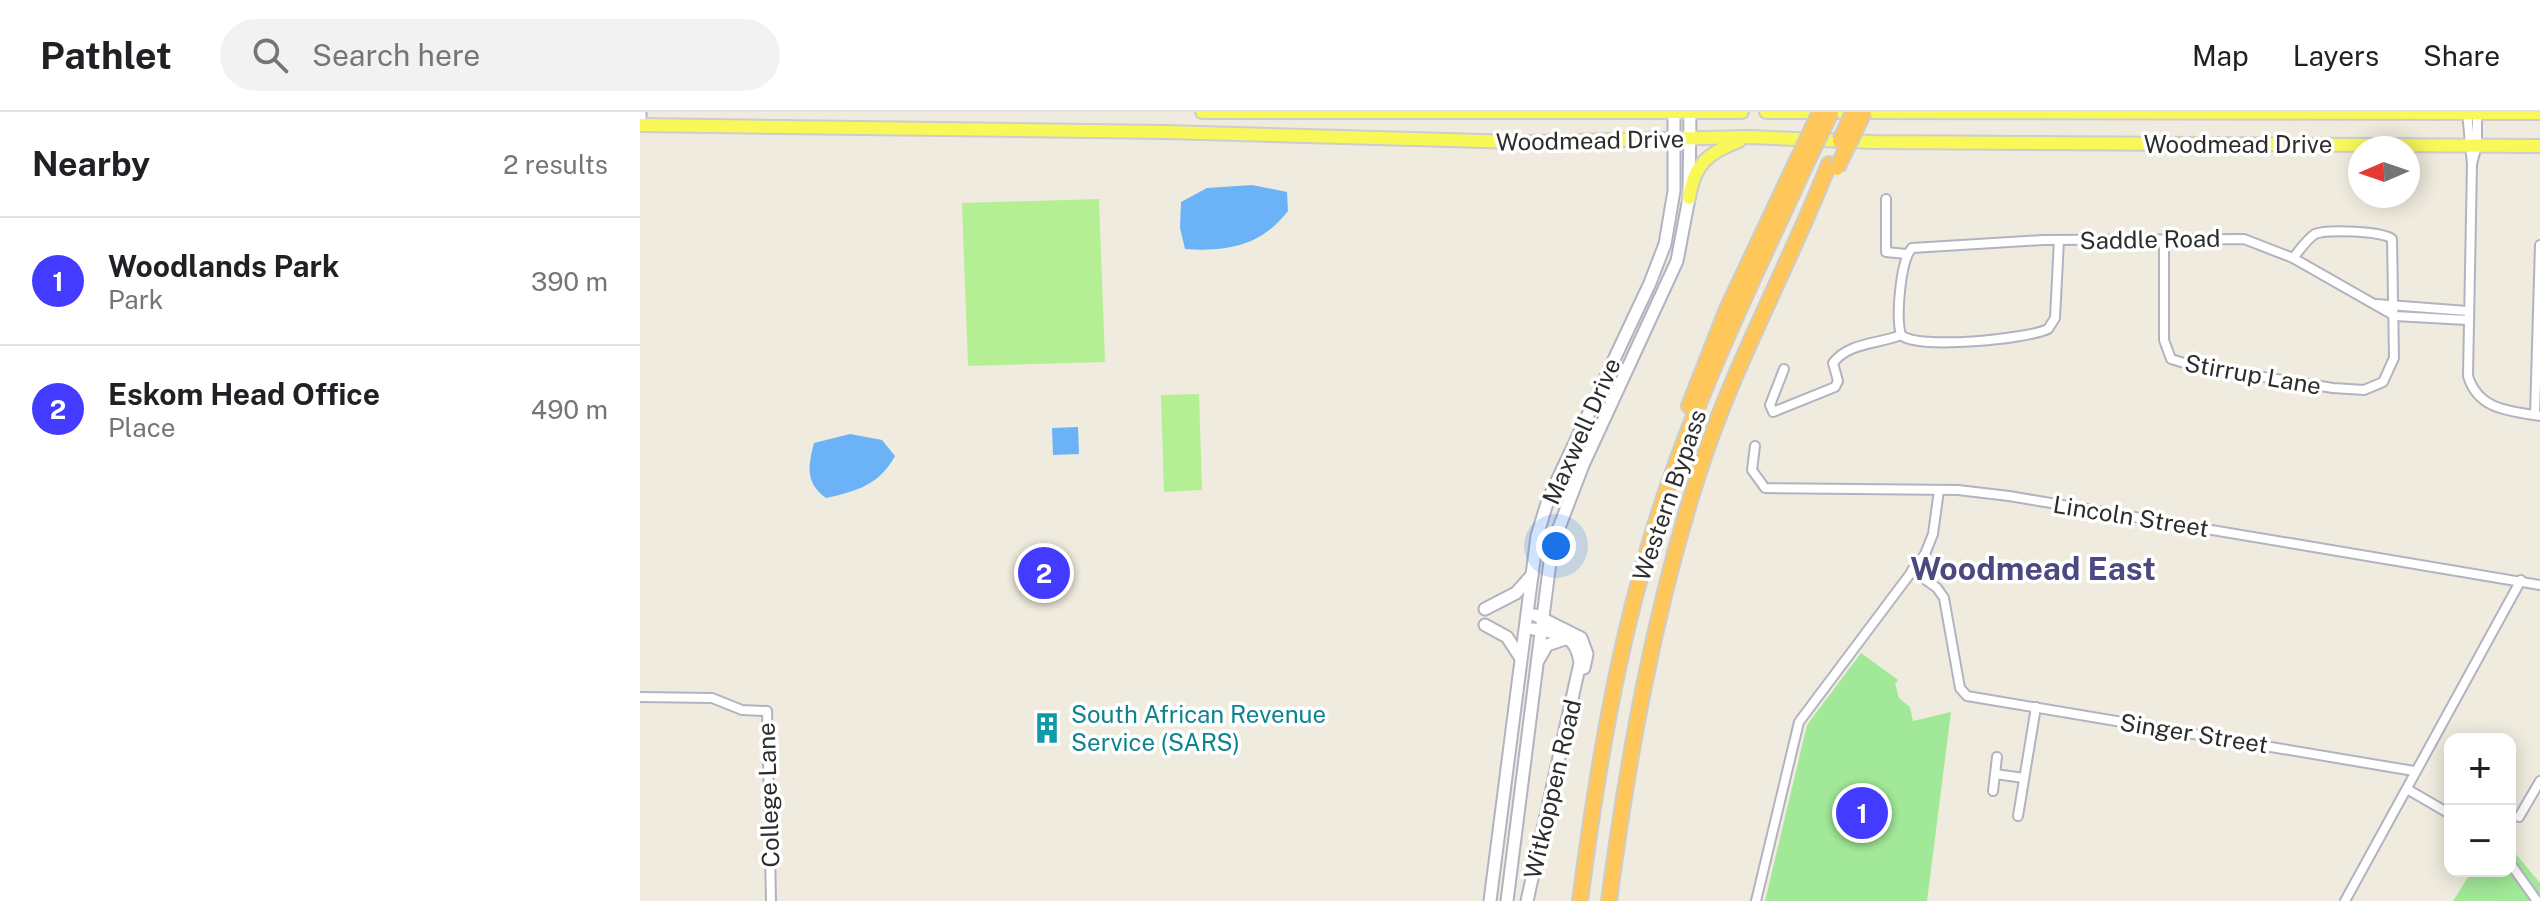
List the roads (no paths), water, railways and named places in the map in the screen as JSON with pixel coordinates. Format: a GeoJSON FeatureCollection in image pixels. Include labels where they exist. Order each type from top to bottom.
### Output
{"type":"FeatureCollection","features":[{"type":"Feature","properties":{"kind":"highway"},"geometry":{"type":"LineString","coordinates":[[1804,158],[1820,112]]}},
{"type":"Feature","properties":{"kind":"highway","name":"Western Bypass"},"geometry":{"type":"LineString","coordinates":[[1580,901],[1605,723],[1631,609],[1659,514],[1737,313],[1804,158],[1831,112]]}},
{"type":"Feature","properties":{"kind":"highway","name":"Western Bypass"},"geometry":{"type":"LineString","coordinates":[[1609,901],[1648,667],[1695,485],[1748,346],[1833,166],[1853,112]]}},
{"type":"Feature","properties":{"kind":"highway"},"geometry":{"type":"LineString","coordinates":[[1833,166],[1864,112]]}},
{"type":"Feature","properties":{"kind":"main road","name":"Woodmead Drive"},"geometry":{"type":"LineString","coordinates":[[1202,112],[1742,112]]}},
{"type":"Feature","properties":{"kind":"main road","name":"Maxwell Drive"},"geometry":{"type":"LineString","coordinates":[[1490,901],[1537,536],[1548,500],[1665,244],[1673,199],[1674,112]]}},
{"type":"Feature","properties":{"kind":"main road","name":"Maxwell Drive"},"geometry":{"type":"LineString","coordinates":[[1507,901],[1550,553],[1558,524],[1670,279],[1682,245],[1689,198],[1690,112]]}},
{"type":"Feature","properties":{"kind":"main road","name":"Woodmead Drive"},"geometry":{"type":"LineString","coordinates":[[1766,112],[2540,113]]}},
{"type":"Feature","properties":{"kind":"main road"},"geometry":{"type":"LineString","coordinates":[[2314,115],[2338,112]]}},
{"type":"Feature","properties":{"kind":"main road","name":"Woodmead Drive"},"geometry":{"type":"LineString","coordinates":[[640,125],[666,119],[1445,141],[1750,137],[1873,142],[2540,146]]}},
{"type":"Feature","properties":{"kind":"main road"},"geometry":{"type":"LineString","coordinates":[[1689,198],[1694,174],[1704,159],[1750,137]]}},
{"type":"Feature","properties":{"kind":"main road"},"geometry":{"type":"LineString","coordinates":[[1485,609],[1516,593],[1532,575]]}},
{"type":"Feature","properties":{"kind":"main road","name":"Witkoppen Road"},"geometry":{"type":"LineString","coordinates":[[1527,613],[1542,617],[1581,638],[1586,660],[1577,677]]}},
{"type":"Feature","properties":{"kind":"main road"},"geometry":{"type":"LineString","coordinates":[[1485,625],[1513,643],[1521,661]]}},
{"type":"Feature","properties":{"kind":"main road"},"geometry":{"type":"LineString","coordinates":[[1525,628],[1569,637]]}},
{"type":"Feature","properties":{"kind":"main road"},"geometry":{"type":"LineString","coordinates":[[1536,665],[1545,646],[1569,637]]}},
{"type":"Feature","properties":{"kind":"main road","name":"Witkoppen Road"},"geometry":{"type":"LineString","coordinates":[[1527,901],[1577,677],[1579,657],[1569,637]]}},
{"type":"Feature","properties":{"kind":"main road"},"geometry":{"type":"LineString","coordinates":[[1498,844],[1514,846]]}},
{"type":"Feature","properties":{"kind":"street"},"geometry":{"type":"LineString","coordinates":[[2472,114],[2468,376],[2473,389],[2492,407],[2538,416],[2540,245]]}},
{"type":"Feature","properties":{"kind":"street"},"geometry":{"type":"LineString","coordinates":[[1886,199],[1886,252],[1908,252],[1899,323],[1901,335],[1911,341],[1981,341],[2048,329],[2055,318],[2059,240]]}},
{"type":"Feature","properties":{"kind":"street"},"geometry":{"type":"LineString","coordinates":[[2293,258],[2317,234],[2388,235],[2394,247],[2395,311]]}},
{"type":"Feature","properties":{"kind":"street","name":"Saddle Road"},"geometry":{"type":"LineString","coordinates":[[1908,252],[1921,245],[2059,240],[2244,239],[2293,258],[2395,311],[2467,315]]}},
{"type":"Feature","properties":{"kind":"street","name":"Stirrup Lane"},"geometry":{"type":"LineString","coordinates":[[2164,241],[2164,340],[2167,352],[2175,361],[2333,388],[2364,390],[2383,382],[2393,366],[2395,311]]}},
{"type":"Feature","properties":{"kind":"street"},"geometry":{"type":"LineString","coordinates":[[1784,369],[1770,405],[1773,412],[1835,387],[1838,381],[1833,363],[1837,358],[1863,344],[1883,342],[1901,335]]}},
{"type":"Feature","properties":{"kind":"street","name":"Lincoln Street"},"geometry":{"type":"LineString","coordinates":[[1755,446],[1752,470],[1765,488],[1939,490],[2009,496],[2537,584]]}},
{"type":"Feature","properties":{"kind":"street"},"geometry":{"type":"LineString","coordinates":[[1756,901],[1799,722],[1929,547],[1939,490]]}},
{"type":"Feature","properties":{"kind":"street","name":"Singer Street"},"geometry":{"type":"LineString","coordinates":[[1912,570],[1931,583],[1944,598],[1960,688],[1964,695],[2414,771]]}},
{"type":"Feature","properties":{"kind":"street"},"geometry":{"type":"LineString","coordinates":[[2537,584],[2540,573]]}},
{"type":"Feature","properties":{"kind":"street"},"geometry":{"type":"LineString","coordinates":[[2345,901],[2521,580]]}},
{"type":"Feature","properties":{"kind":"street","name":"College Lane"},"geometry":{"type":"LineString","coordinates":[[643,696],[712,698],[742,710],[767,711],[771,901]]}},
{"type":"Feature","properties":{"kind":"street"},"geometry":{"type":"LineString","coordinates":[[2018,816],[2036,707]]}},
{"type":"Feature","properties":{"kind":"street"},"geometry":{"type":"LineString","coordinates":[[1993,791],[1997,757]]}},
{"type":"Feature","properties":{"kind":"street"},"geometry":{"type":"LineString","coordinates":[[1995,774],[2024,778]]}},
{"type":"Feature","properties":{"kind":"street"},"geometry":{"type":"LineString","coordinates":[[2519,817],[2540,781]]}},
{"type":"Feature","properties":{"kind":"street"},"geometry":{"type":"LineString","coordinates":[[2407,789],[2444,811]]}},
{"type":"Feature","properties":{"kind":"street"},"geometry":{"type":"LineString","coordinates":[[2516,871],[2537,901]]}},
{"type":"Feature","properties":{"kind":"water"},"geometry":{"type":"Polygon","coordinates":[[[1252,185],[1287,192],[1288,211],[1278,223],[1255,239],[1229,248],[1185,249],[1180,228],[1181,202],[1207,188],[1252,185]]]}},
{"type":"Feature","properties":{"kind":"water"},"geometry":{"type":"Polygon","coordinates":[[[1078,427],[1079,454],[1053,455],[1052,428],[1078,427]]]}},
{"type":"Feature","properties":{"kind":"water"},"geometry":{"type":"Polygon","coordinates":[[[850,434],[882,440],[895,456],[882,474],[866,485],[826,498],[811,480],[810,459],[814,443],[850,434]]]}},
{"type":"Feature","properties":{"kind":"place","name":"Eskom Head Office"},"geometry":{"type":"Point","coordinates":[1044,573]}},
{"type":"Feature","properties":{"kind":"place","name":"South African Revenue Service (SARS)"},"geometry":{"type":"Point","coordinates":[1047,728]}},
{"type":"Feature","properties":{"kind":"place","name":"Woodlands Park"},"geometry":{"type":"Point","coordinates":[1862,813]}},
{"type":"Feature","properties":{"kind":"district","name":"Woodmead East"},"geometry":{"type":"Point","coordinates":[2033,568]}}]}
